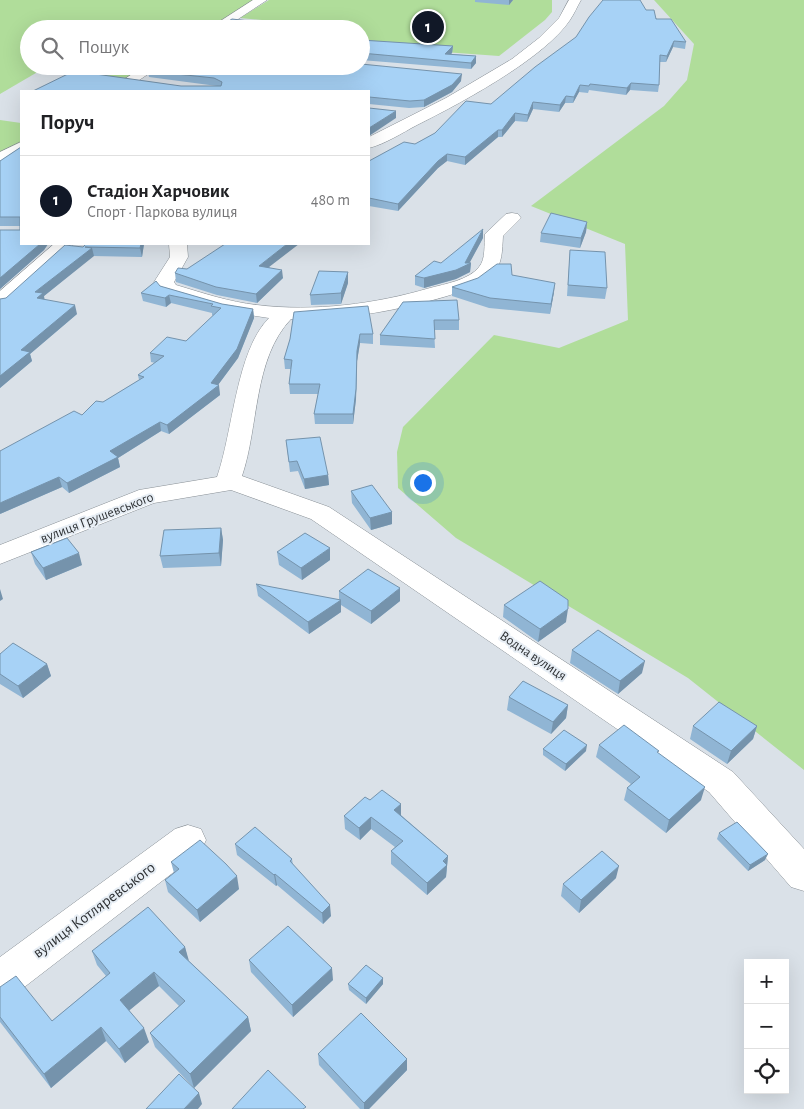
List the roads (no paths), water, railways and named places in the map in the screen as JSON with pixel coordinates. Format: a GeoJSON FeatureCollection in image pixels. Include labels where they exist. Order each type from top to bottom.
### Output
{"type":"FeatureCollection","features":[{"type":"Feature","properties":{"kind":"street"},"geometry":{"type":"LineString","coordinates":[[229,20],[261,0]]}},
{"type":"Feature","properties":{"kind":"street"},"geometry":{"type":"LineString","coordinates":[[370,144],[425,116],[491,77],[548,38],[565,19],[575,0]]}},
{"type":"Feature","properties":{"kind":"street"},"geometry":{"type":"LineString","coordinates":[[116,90],[140,75]]}},
{"type":"Feature","properties":{"kind":"street"},"geometry":{"type":"LineString","coordinates":[[473,76],[491,77]]}},
{"type":"Feature","properties":{"kind":"street"},"geometry":{"type":"LineString","coordinates":[[130,81],[150,84]]}},
{"type":"Feature","properties":{"kind":"street"},"geometry":{"type":"LineString","coordinates":[[397,112],[425,116]]}},
{"type":"Feature","properties":{"kind":"street"},"geometry":{"type":"LineString","coordinates":[[0,159],[20,148]]}},
{"type":"Feature","properties":{"kind":"street"},"geometry":{"type":"LineString","coordinates":[[178,245],[178,257],[164,282],[169,289],[227,306],[286,313],[387,306],[458,286],[484,273],[492,262],[494,234],[512,218]]}},
{"type":"Feature","properties":{"kind":"street"},"geometry":{"type":"LineString","coordinates":[[0,301],[64,245]]}},
{"type":"Feature","properties":{"kind":"street"},"geometry":{"type":"LineString","coordinates":[[229,483],[236,458],[253,371],[270,329],[286,313]]}},
{"type":"Feature","properties":{"kind":"street","name":"вулиця Грушевського"},"geometry":{"type":"LineString","coordinates":[[0,555],[148,496],[229,483]]}},
{"type":"Feature","properties":{"kind":"street","name":"Водна вулиця"},"geometry":{"type":"LineString","coordinates":[[229,483],[241,484],[320,513],[720,782],[804,875]]}},
{"type":"Feature","properties":{"kind":"street","name":"вулиця Котляревського"},"geometry":{"type":"LineString","coordinates":[[0,981],[188,840]]}},
{"type":"Feature","properties":{"kind":"place","name":"Стадіон Харчовик"},"geometry":{"type":"Point","coordinates":[428,27]}}]}
